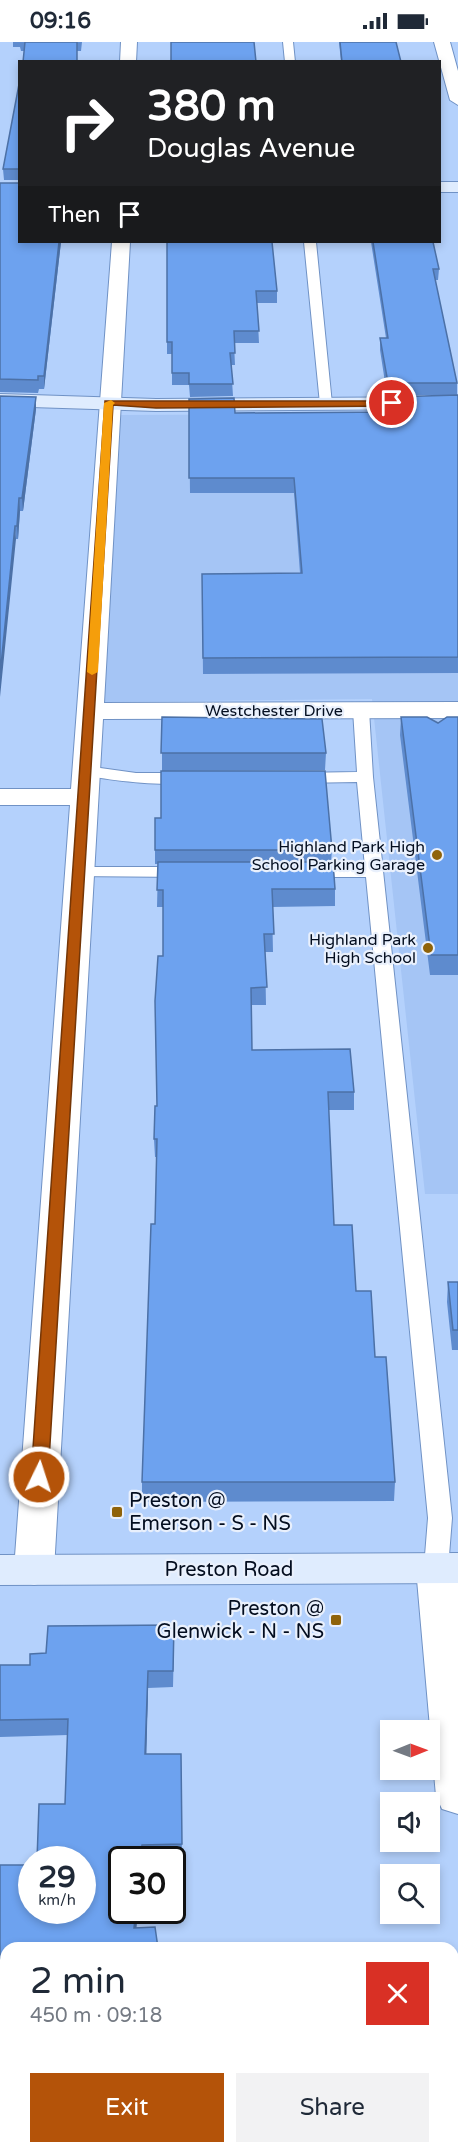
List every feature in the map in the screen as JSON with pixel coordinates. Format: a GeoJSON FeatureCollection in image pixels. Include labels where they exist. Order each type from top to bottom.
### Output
{"type":"FeatureCollection","features":[{"type":"Feature","properties":{"kind":"street"},"geometry":{"type":"LineString","coordinates":[[128,60],[129,42]]}},
{"type":"Feature","properties":{"kind":"street"},"geometry":{"type":"LineString","coordinates":[[442,42],[458,100]]}},
{"type":"Feature","properties":{"kind":"street"},"geometry":{"type":"LineString","coordinates":[[441,186],[458,186]]}},
{"type":"Feature","properties":{"kind":"street"},"geometry":{"type":"LineString","coordinates":[[17,1570],[85,784],[121,243]]}},
{"type":"Feature","properties":{"kind":"street"},"geometry":{"type":"LineString","coordinates":[[0,400],[156,405],[458,402]]}},
{"type":"Feature","properties":{"kind":"street","name":"Westchester Drive"},"geometry":{"type":"LineString","coordinates":[[90,711],[361,710],[442,716]]}},
{"type":"Feature","properties":{"kind":"street"},"geometry":{"type":"LineString","coordinates":[[0,797],[85,784]]}},
{"type":"Feature","properties":{"kind":"street"},"geometry":{"type":"LineString","coordinates":[[447,1568],[458,1796]]}},
{"type":"Feature","properties":{"kind":"street","name":"Preston Road"},"geometry":{"type":"LineString","coordinates":[[17,1570],[447,1568]]}},
{"type":"Feature","properties":{"kind":"lane"},"geometry":{"type":"LineString","coordinates":[[288,42],[290,60]]}},
{"type":"Feature","properties":{"kind":"lane"},"geometry":{"type":"LineString","coordinates":[[310,243],[326,404]]}},
{"type":"Feature","properties":{"kind":"lane"},"geometry":{"type":"LineString","coordinates":[[361,710],[365,777],[440,1518],[447,1568]]}},
{"type":"Feature","properties":{"kind":"lane"},"geometry":{"type":"LineString","coordinates":[[285,778],[365,777]]}},
{"type":"Feature","properties":{"kind":"lane"},"geometry":{"type":"LineString","coordinates":[[85,784],[136,778],[204,778]]}},
{"type":"Feature","properties":{"kind":"lane"},"geometry":{"type":"LineString","coordinates":[[78,872],[197,872]]}},
{"type":"Feature","properties":{"kind":"lane"},"geometry":{"type":"LineString","coordinates":[[292,872],[375,872]]}},
{"type":"Feature","properties":{"kind":"shaded area","name":"Highland Park High School"},"geometry":{"type":"Polygon","coordinates":[[[458,414],[458,1194],[425,1194],[372,699],[104,702],[118,415],[458,414]]]}},
{"type":"Feature","properties":{"kind":"building"},"geometry":{"type":"Polygon","coordinates":[[[25,42],[77,42],[77,60],[23,60],[25,42]]]}},
{"type":"Feature","properties":{"kind":"building"},"geometry":{"type":"Polygon","coordinates":[[[171,42],[254,42],[256,60],[171,60],[171,42]]]}},
{"type":"Feature","properties":{"kind":"building"},"geometry":{"type":"Polygon","coordinates":[[[340,42],[396,42],[400,60],[342,60],[340,42]]]}},
{"type":"Feature","properties":{"kind":"building"},"geometry":{"type":"Polygon","coordinates":[[[18,90],[18,169],[3,169],[18,90]]]}},
{"type":"Feature","properties":{"kind":"building"},"geometry":{"type":"Polygon","coordinates":[[[0,183],[18,183],[18,243],[59,243],[44,376],[38,376],[38,380],[0,379],[0,183]]]}},
{"type":"Feature","properties":{"kind":"building"},"geometry":{"type":"Polygon","coordinates":[[[167,243],[272,243],[277,291],[256,291],[259,331],[234,331],[235,353],[230,353],[233,384],[189,384],[189,373],[172,373],[172,342],[167,342],[167,243]]]}},
{"type":"Feature","properties":{"kind":"building"},"geometry":{"type":"Polygon","coordinates":[[[373,243],[433,243],[439,269],[433,269],[457,383],[388,383],[380,338],[388,338],[373,243]]]}},
{"type":"Feature","properties":{"kind":"building"},"geometry":{"type":"Polygon","coordinates":[[[458,395],[458,657],[203,658],[202,574],[302,573],[294,478],[189,478],[189,399],[234,398],[235,413],[393,412],[391,397],[458,395]]]}},
{"type":"Feature","properties":{"kind":"building"},"geometry":{"type":"Polygon","coordinates":[[[0,396],[36,397],[22,498],[19,498],[17,526],[15,526],[0,675],[0,396]]]}},
{"type":"Feature","properties":{"kind":"building"},"geometry":{"type":"Polygon","coordinates":[[[162,717],[322,719],[326,753],[161,753],[162,717]]]}},
{"type":"Feature","properties":{"kind":"building","name":"Highland Park High School Parking Garage"},"geometry":{"type":"Polygon","coordinates":[[[401,717],[427,717],[438,723],[447,717],[458,717],[458,955],[431,955],[401,717]]]}},
{"type":"Feature","properties":{"kind":"building"},"geometry":{"type":"Polygon","coordinates":[[[161,771],[325,771],[332,850],[155,850],[155,818],[161,818],[161,771]]]}},
{"type":"Feature","properties":{"kind":"building"},"geometry":{"type":"Polygon","coordinates":[[[158,862],[333,862],[335,889],[272,889],[274,934],[264,934],[267,987],[251,988],[252,1050],[350,1049],[354,1092],[328,1092],[334,1225],[352,1225],[356,1291],[371,1291],[375,1357],[386,1357],[395,1482],[142,1482],[151,1224],[155,1224],[157,1139],[154,1139],[155,1106],[157,1106],[155,1001],[158,956],[163,956],[163,890],[157,890],[158,862]]]}},
{"type":"Feature","properties":{"kind":"building"},"geometry":{"type":"Polygon","coordinates":[[[448,1282],[458,1282],[458,1330],[453,1330],[448,1282]]]}},
{"type":"Feature","properties":{"kind":"building"},"geometry":{"type":"Polygon","coordinates":[[[174,1625],[173,1671],[148,1671],[145,1754],[181,1754],[182,1844],[108,1846],[108,1924],[134,1924],[134,1928],[155,1927],[157,1942],[0,1942],[0,1865],[18,1865],[18,1924],[96,1924],[96,1846],[38,1846],[39,1804],[65,1804],[68,1719],[0,1720],[0,1665],[30,1665],[30,1654],[46,1653],[48,1626],[174,1625]]]}},
{"type":"Feature","properties":{"kind":"slow traffic"},"geometry":{"type":"LineString","coordinates":[[92,672],[109,403],[111,403]]}},
{"type":"Feature","properties":{"kind":"place","name":"Highland Park High School Parking Garage"},"geometry":{"type":"Point","coordinates":[437,855]}},
{"type":"Feature","properties":{"kind":"place","name":"Highland Park High School"},"geometry":{"type":"Point","coordinates":[428,948]}},
{"type":"Feature","properties":{"kind":"place","name":"Preston @ Emerson - S - NS"},"geometry":{"type":"Point","coordinates":[117,1512]}},
{"type":"Feature","properties":{"kind":"place","name":"Preston @ Glenwick - N - NS"},"geometry":{"type":"Point","coordinates":[336,1620]}},
{"type":"Feature","properties":{"kind":"route"},"geometry":{"type":"LineString","coordinates":[[39,1477],[109,403],[156,405],[392,403]]}}]}
